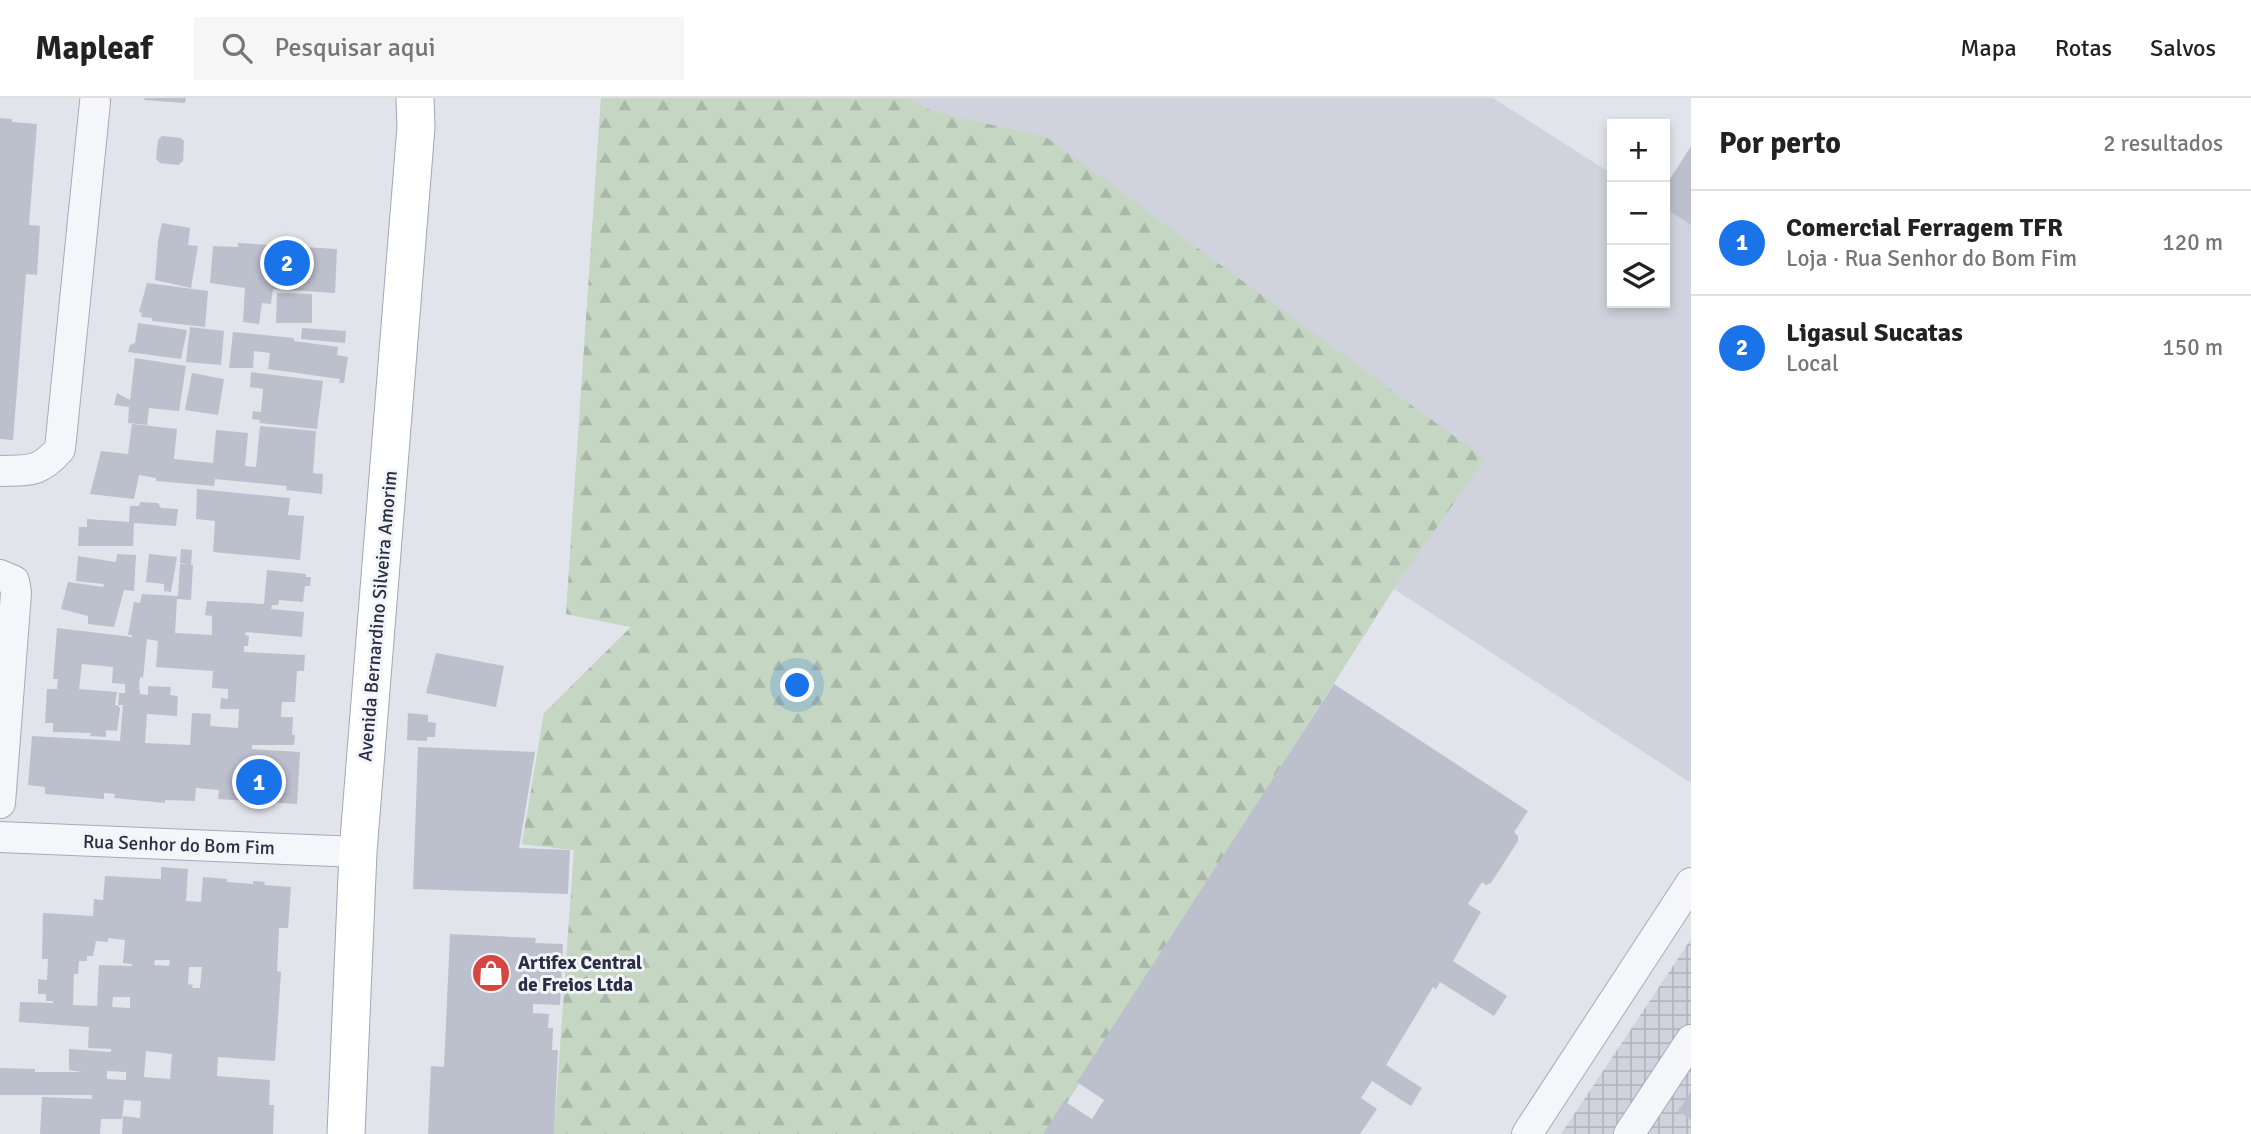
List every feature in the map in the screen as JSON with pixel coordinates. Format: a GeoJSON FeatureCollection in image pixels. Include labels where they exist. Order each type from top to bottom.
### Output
{"type":"FeatureCollection","features":[{"type":"Feature","properties":{"kind":"main road","name":"Avenida Bernardino Silveira Amorim"},"geometry":{"type":"LineString","coordinates":[[346,1134],[358,852],[415,141],[415,98]]}},
{"type":"Feature","properties":{"kind":"street"},"geometry":{"type":"LineString","coordinates":[[0,471],[31,470],[47,463],[60,449],[95,102]]}},
{"type":"Feature","properties":{"kind":"street"},"geometry":{"type":"LineString","coordinates":[[0,803],[16,593],[7,578]]}},
{"type":"Feature","properties":{"kind":"street","name":"Rua Senhor do Bom Fim"},"geometry":{"type":"LineString","coordinates":[[0,837],[358,852]]}},
{"type":"Feature","properties":{"kind":"street"},"geometry":{"type":"LineString","coordinates":[[1527,1134],[1691,883]]}},
{"type":"Feature","properties":{"kind":"street"},"geometry":{"type":"LineString","coordinates":[[1629,1134],[1691,1040]]}},
{"type":"Feature","properties":{"kind":"shaded area"},"geometry":{"type":"Polygon","coordinates":[[[601,98],[1493,98],[1607,171],[1607,308],[1670,308],[1670,210],[1691,224],[1691,783],[1394,589],[1047,1134],[554,1134],[574,850],[522,844],[544,713],[631,627],[566,614],[601,98]]]}},
{"type":"Feature","properties":{"kind":"shaded area"},"geometry":{"type":"Polygon","coordinates":[[[1691,939],[1691,1134],[1561,1134],[1691,939]]]}},
{"type":"Feature","properties":{"kind":"green space"},"geometry":{"type":"Polygon","coordinates":[[[601,98],[907,98],[934,112],[1046,137],[1485,459],[1394,588],[1047,1134],[554,1134],[574,850],[522,844],[544,713],[631,627],[566,614],[601,98]]]}},
{"type":"Feature","properties":{"kind":"building"},"geometry":{"type":"Polygon","coordinates":[[[186,98],[185,103],[144,100],[186,98]]]}},
{"type":"Feature","properties":{"kind":"building"},"geometry":{"type":"Polygon","coordinates":[[[0,118],[37,124],[29,225],[40,226],[37,275],[26,274],[13,440],[0,439],[0,118]]]}},
{"type":"Feature","properties":{"kind":"building"},"geometry":{"type":"Polygon","coordinates":[[[162,136],[181,138],[184,141],[183,161],[178,165],[160,163],[156,159],[158,140],[162,136]]]}},
{"type":"Feature","properties":{"kind":"building"},"geometry":{"type":"Polygon","coordinates":[[[1691,146],[1691,225],[1670,211],[1670,179],[1691,146]]]}},
{"type":"Feature","properties":{"kind":"building"},"geometry":{"type":"Polygon","coordinates":[[[162,223],[190,228],[188,245],[198,246],[191,288],[155,280],[162,223]]]}},
{"type":"Feature","properties":{"kind":"building"},"geometry":{"type":"Polygon","coordinates":[[[238,243],[337,249],[335,293],[273,289],[271,304],[262,303],[259,324],[243,322],[245,288],[210,283],[213,246],[238,247],[238,243]]]}},
{"type":"Feature","properties":{"kind":"building"},"geometry":{"type":"Polygon","coordinates":[[[147,283],[208,291],[205,327],[152,321],[152,318],[141,317],[142,313],[139,312],[147,283]]]}},
{"type":"Feature","properties":{"kind":"building"},"geometry":{"type":"Polygon","coordinates":[[[277,293],[312,294],[312,323],[276,323],[277,293]]]}},
{"type":"Feature","properties":{"kind":"building"},"geometry":{"type":"Polygon","coordinates":[[[138,323],[187,330],[181,359],[128,352],[130,345],[135,343],[138,323]]]}},
{"type":"Feature","properties":{"kind":"building"},"geometry":{"type":"Polygon","coordinates":[[[190,327],[224,331],[221,365],[186,362],[190,327]]]}},
{"type":"Feature","properties":{"kind":"building"},"geometry":{"type":"Polygon","coordinates":[[[302,328],[346,331],[345,343],[301,339],[302,328]]]}},
{"type":"Feature","properties":{"kind":"building"},"geometry":{"type":"Polygon","coordinates":[[[233,332],[294,338],[294,341],[338,347],[337,355],[348,357],[344,383],[339,383],[340,379],[268,369],[270,353],[254,351],[253,368],[229,368],[233,332]]]}},
{"type":"Feature","properties":{"kind":"building"},"geometry":{"type":"Polygon","coordinates":[[[135,358],[186,366],[179,411],[149,408],[147,425],[128,423],[129,407],[114,405],[117,393],[130,400],[135,358]]]}},
{"type":"Feature","properties":{"kind":"building"},"geometry":{"type":"Polygon","coordinates":[[[251,372],[323,381],[317,429],[259,423],[260,420],[252,419],[253,411],[261,412],[263,389],[250,387],[251,372]]]}},
{"type":"Feature","properties":{"kind":"building"},"geometry":{"type":"Polygon","coordinates":[[[192,373],[224,379],[218,415],[185,410],[192,373]]]}},
{"type":"Feature","properties":{"kind":"building"},"geometry":{"type":"Polygon","coordinates":[[[132,424],[177,429],[174,459],[213,463],[216,430],[248,433],[245,466],[256,467],[260,426],[316,431],[313,473],[323,474],[322,494],[286,490],[287,486],[215,479],[214,486],[156,481],[156,478],[139,475],[134,499],[90,494],[101,451],[128,454],[132,424]]]}},
{"type":"Feature","properties":{"kind":"building"},"geometry":{"type":"Polygon","coordinates":[[[197,489],[290,498],[288,515],[304,516],[300,560],[213,552],[215,521],[196,519],[197,489]]]}},
{"type":"Feature","properties":{"kind":"building"},"geometry":{"type":"Polygon","coordinates":[[[140,502],[158,503],[161,508],[178,509],[176,526],[134,523],[133,546],[78,546],[79,527],[87,527],[87,519],[129,522],[130,506],[139,506],[140,502]]]}},
{"type":"Feature","properties":{"kind":"building"},"geometry":{"type":"Polygon","coordinates":[[[181,549],[192,550],[191,600],[177,599],[175,633],[212,635],[212,616],[205,615],[207,601],[264,604],[267,570],[306,574],[306,577],[311,577],[310,586],[305,586],[303,602],[279,600],[278,605],[272,605],[271,609],[304,612],[302,637],[246,632],[245,635],[249,636],[248,646],[244,646],[244,652],[305,655],[304,671],[297,671],[295,702],[282,702],[281,717],[293,717],[294,745],[252,745],[252,749],[300,752],[297,804],[218,799],[219,790],[196,788],[195,801],[165,800],[165,803],[114,798],[115,794],[104,793],[104,799],[45,794],[45,787],[28,785],[32,736],[120,741],[123,705],[118,705],[119,693],[125,693],[125,684],[112,683],[113,667],[82,664],[79,689],[117,692],[115,705],[120,709],[117,731],[106,730],[106,737],[90,736],[91,733],[53,732],[53,723],[45,723],[47,689],[57,689],[58,679],[53,679],[57,628],[132,637],[128,635],[134,602],[140,603],[142,594],[178,596],[180,564],[188,564],[180,563],[181,549]],[[147,639],[143,678],[140,677],[140,694],[148,695],[148,686],[171,687],[170,695],[178,696],[177,716],[147,714],[145,743],[190,745],[192,713],[211,714],[210,726],[238,728],[239,709],[220,709],[221,698],[228,699],[228,689],[212,688],[213,671],[156,667],[158,641],[147,639]]]}},
{"type":"Feature","properties":{"kind":"building"},"geometry":{"type":"Polygon","coordinates":[[[117,554],[136,555],[134,591],[124,590],[114,627],[88,624],[88,616],[61,609],[68,582],[103,587],[104,584],[76,581],[78,556],[116,562],[117,554]]]}},
{"type":"Feature","properties":{"kind":"building"},"geometry":{"type":"Polygon","coordinates":[[[149,554],[177,557],[171,592],[164,591],[164,584],[146,582],[149,554]]]}},
{"type":"Feature","properties":{"kind":"building"},"geometry":{"type":"Polygon","coordinates":[[[436,653],[504,666],[496,707],[426,693],[436,653]]]}},
{"type":"Feature","properties":{"kind":"building"},"geometry":{"type":"Polygon","coordinates":[[[1334,684],[1528,811],[1514,832],[1518,841],[1491,883],[1486,885],[1482,882],[1468,904],[1481,912],[1453,961],[1507,996],[1494,1016],[1440,982],[1436,989],[1433,987],[1386,1065],[1422,1088],[1411,1106],[1372,1081],[1361,1098],[1377,1109],[1360,1134],[1043,1134],[1064,1101],[1092,1119],[1104,1100],[1077,1082],[1334,684]]]}},
{"type":"Feature","properties":{"kind":"building"},"geometry":{"type":"Polygon","coordinates":[[[408,713],[428,715],[428,722],[436,723],[435,737],[427,737],[427,741],[407,740],[408,713]]]}},
{"type":"Feature","properties":{"kind":"building"},"geometry":{"type":"Polygon","coordinates":[[[418,747],[535,752],[519,848],[570,850],[568,894],[413,889],[418,747]]]}},
{"type":"Feature","properties":{"kind":"building"},"geometry":{"type":"Polygon","coordinates":[[[161,867],[188,869],[186,901],[201,902],[203,877],[227,879],[227,882],[253,884],[253,881],[265,882],[264,885],[291,887],[288,928],[279,928],[277,971],[281,972],[275,1061],[218,1057],[217,1076],[270,1080],[269,1105],[274,1105],[273,1134],[122,1134],[123,1116],[140,1118],[141,1101],[124,1100],[122,1119],[101,1119],[100,1134],[40,1134],[42,1097],[92,1099],[92,1095],[0,1095],[0,1068],[35,1069],[35,1072],[82,1072],[69,1070],[69,1049],[111,1052],[111,1049],[88,1048],[89,1027],[19,1022],[20,1002],[53,1003],[46,1001],[46,994],[38,994],[38,979],[47,980],[48,959],[42,959],[43,913],[93,916],[94,899],[103,900],[105,876],[161,879],[161,867]],[[108,938],[108,942],[96,941],[93,956],[87,956],[87,961],[79,961],[78,974],[74,974],[73,1005],[97,1006],[99,965],[132,966],[123,963],[125,940],[108,938]],[[155,960],[154,965],[169,966],[170,960],[155,960]],[[189,967],[188,984],[193,985],[192,988],[200,988],[202,967],[189,967]],[[113,997],[112,1007],[130,1008],[130,997],[113,997]],[[146,1051],[144,1077],[170,1079],[172,1054],[146,1051]],[[107,1071],[107,1079],[126,1080],[126,1072],[107,1071]]]}},
{"type":"Feature","properties":{"kind":"building"},"geometry":{"type":"Polygon","coordinates":[[[450,934],[536,938],[535,943],[563,944],[560,1005],[533,1004],[533,1013],[549,1014],[548,1028],[553,1028],[552,1050],[558,1050],[554,1134],[428,1134],[431,1066],[444,1067],[450,934]]]}},
{"type":"Feature","properties":{"kind":"building"},"geometry":{"type":"Polygon","coordinates":[[[1691,1091],[1691,1120],[1678,1111],[1691,1091]]]}},
{"type":"Feature","properties":{"kind":"place","name":"Ligasul Sucatas"},"geometry":{"type":"Point","coordinates":[287,263]}},
{"type":"Feature","properties":{"kind":"place","name":"Comercial Ferragem TFR"},"geometry":{"type":"Point","coordinates":[259,782]}},
{"type":"Feature","properties":{"kind":"place","name":"Artifex Central de Freios Ltda"},"geometry":{"type":"Point","coordinates":[491,973]}}]}
